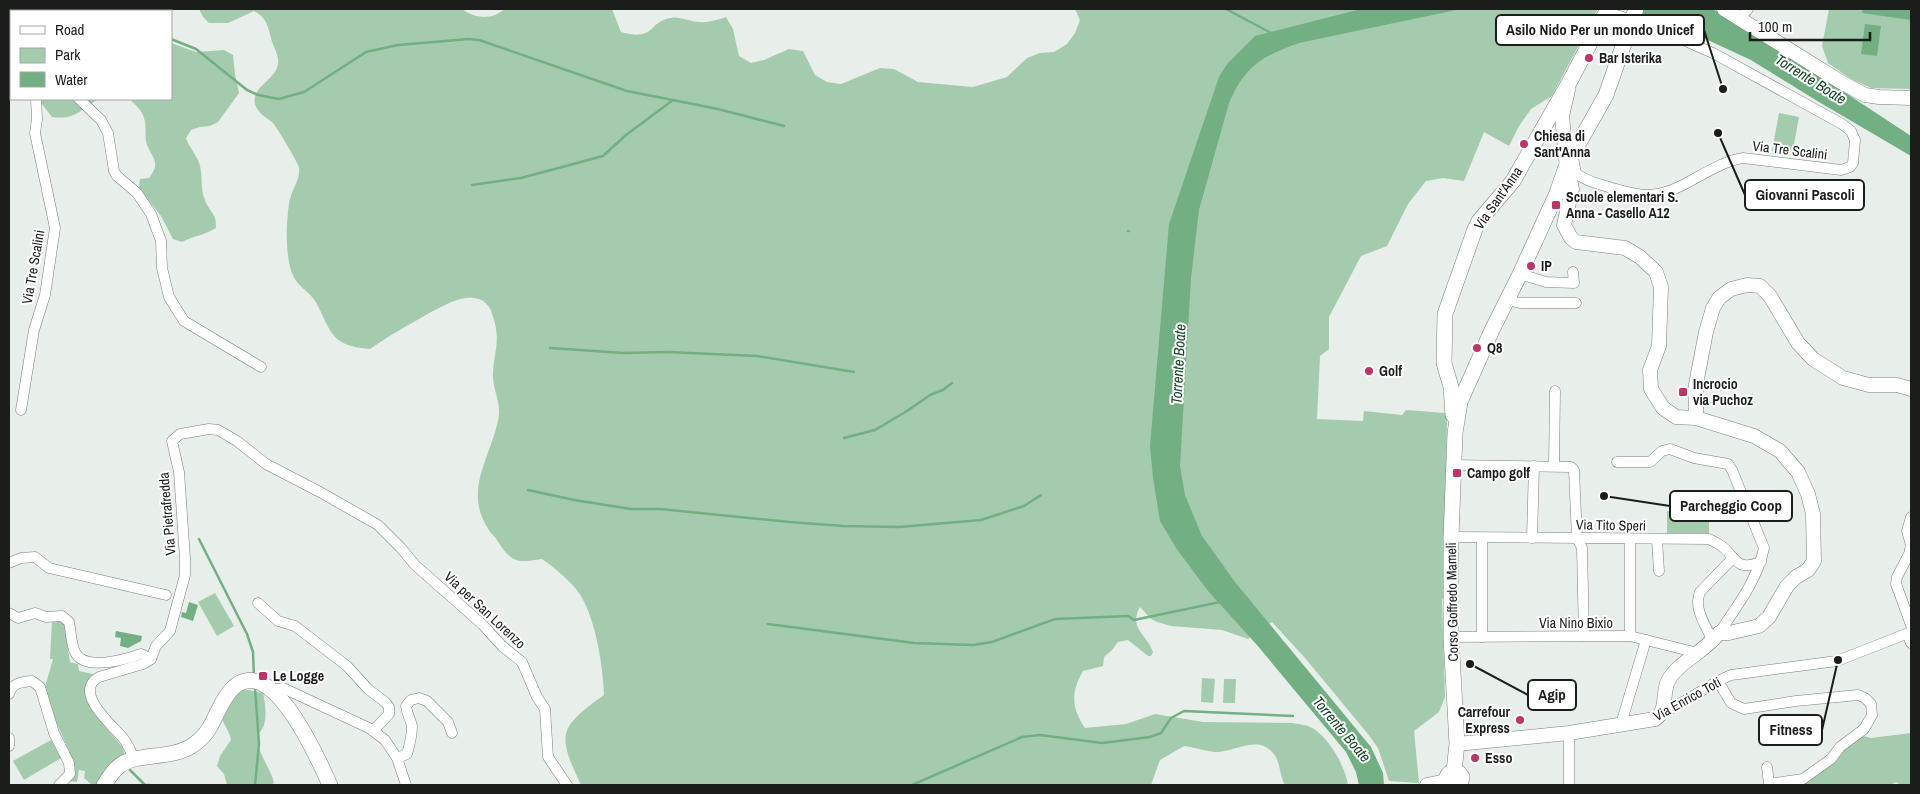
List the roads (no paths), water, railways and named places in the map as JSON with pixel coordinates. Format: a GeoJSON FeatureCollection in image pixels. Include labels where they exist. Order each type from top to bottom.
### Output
{"type":"FeatureCollection","features":[{"type":"Feature","properties":{"kind":"main road","name":"Via Sant'Anna"},"geometry":{"type":"LineString","coordinates":[[1458,388],[1444,363],[1445,314],[1475,230],[1479,222],[1512,181],[1570,81],[1607,11]]}},
{"type":"Feature","properties":{"kind":"main road","name":"Corso Goffredo Mameli"},"geometry":{"type":"LineString","coordinates":[[1452,781],[1456,744],[1451,637],[1451,538],[1455,434],[1460,402],[1458,388],[1507,300],[1585,132],[1606,95],[1634,15]]}},
{"type":"Feature","properties":{"kind":"main road"},"geometry":{"type":"LineString","coordinates":[[104,785],[117,768],[134,759],[167,756],[190,747],[200,740],[211,728],[223,702],[233,688],[240,684],[258,682],[273,690],[296,718],[319,759],[330,785]]}},
{"type":"Feature","properties":{"kind":"street"},"geometry":{"type":"LineString","coordinates":[[1724,9],[1744,13],[1841,82],[1865,95],[1911,98]]}},
{"type":"Feature","properties":{"kind":"street"},"geometry":{"type":"LineString","coordinates":[[1607,11],[1634,15]]}},
{"type":"Feature","properties":{"kind":"street","name":"Via Tre Scalini"},"geometry":{"type":"LineString","coordinates":[[1572,163],[1591,182],[1636,194],[1648,195],[1670,190],[1730,160],[1744,158],[1841,170],[1850,167],[1853,163],[1855,140],[1851,131],[1842,124],[1713,54],[1634,15]]}},
{"type":"Feature","properties":{"kind":"street"},"geometry":{"type":"LineString","coordinates":[[1570,81],[1562,116],[1572,163],[1572,189],[1564,225],[1570,238],[1581,244],[1625,248],[1640,257],[1656,272],[1660,287],[1659,346],[1650,370],[1651,389],[1663,408],[1676,417],[1696,418],[1754,436],[1780,451],[1798,472],[1808,494],[1813,514],[1814,561],[1808,570],[1787,586],[1769,618],[1759,626],[1716,637]]}},
{"type":"Feature","properties":{"kind":"street","name":"Via Tre Scalini"},"geometry":{"type":"LineString","coordinates":[[21,410],[34,330],[45,296],[55,228],[35,133],[38,119],[36,100]]}},
{"type":"Feature","properties":{"kind":"street"},"geometry":{"type":"LineString","coordinates":[[80,100],[102,120],[108,133],[114,171],[117,176],[137,193],[151,214],[161,241],[162,268],[170,297],[184,321],[261,368]]}},
{"type":"Feature","properties":{"kind":"street"},"geometry":{"type":"LineString","coordinates":[[1562,116],[1569,125],[1585,132]]}},
{"type":"Feature","properties":{"kind":"street"},"geometry":{"type":"LineString","coordinates":[[1520,274],[1546,282],[1574,283],[1573,272]]}},
{"type":"Feature","properties":{"kind":"street"},"geometry":{"type":"LineString","coordinates":[[1696,418],[1697,376],[1712,308],[1719,298],[1731,289],[1747,285],[1760,286],[1770,296],[1798,343],[1814,360],[1844,378],[1869,385],[1897,385],[1911,389]]}},
{"type":"Feature","properties":{"kind":"street"},"geometry":{"type":"LineString","coordinates":[[1507,300],[1576,303]]}},
{"type":"Feature","properties":{"kind":"street"},"geometry":{"type":"LineString","coordinates":[[1554,466],[1555,391]]}},
{"type":"Feature","properties":{"kind":"street","name":"Via Pietrafredda"},"geometry":{"type":"LineString","coordinates":[[151,659],[156,646],[170,631],[185,575],[179,472],[172,441],[180,434],[209,429],[225,433],[266,464],[378,525]]}},
{"type":"Feature","properties":{"kind":"street"},"geometry":{"type":"LineString","coordinates":[[1617,462],[1650,462],[1662,451],[1670,449],[1694,458],[1728,464],[1764,548],[1754,580],[1716,637],[1673,673],[1668,682],[1661,715]]}},
{"type":"Feature","properties":{"kind":"street"},"geometry":{"type":"LineString","coordinates":[[1453,465],[1554,466],[1571,467],[1574,470],[1577,538],[1582,548],[1584,636]]}},
{"type":"Feature","properties":{"kind":"street"},"geometry":{"type":"LineString","coordinates":[[1532,538],[1534,466]]}},
{"type":"Feature","properties":{"kind":"street"},"geometry":{"type":"LineString","coordinates":[[1910,634],[1896,584],[1911,546],[1907,531],[1911,517]]}},
{"type":"Feature","properties":{"kind":"street","name":"Via per San Lorenzo"},"geometry":{"type":"LineString","coordinates":[[378,525],[415,565],[483,625],[502,646],[522,662],[545,709],[548,757],[567,785]]}},
{"type":"Feature","properties":{"kind":"street","name":"Via Tito Speri"},"geometry":{"type":"LineString","coordinates":[[1451,538],[1709,539],[1722,546],[1732,559]]}},
{"type":"Feature","properties":{"kind":"street"},"geometry":{"type":"LineString","coordinates":[[1482,538],[1482,637]]}},
{"type":"Feature","properties":{"kind":"street"},"geometry":{"type":"LineString","coordinates":[[1630,539],[1630,636]]}},
{"type":"Feature","properties":{"kind":"street"},"geometry":{"type":"LineString","coordinates":[[1658,540],[1658,571]]}},
{"type":"Feature","properties":{"kind":"street"},"geometry":{"type":"LineString","coordinates":[[9,563],[35,556],[49,568],[166,595]]}},
{"type":"Feature","properties":{"kind":"street"},"geometry":{"type":"LineString","coordinates":[[1716,637],[1697,608],[1697,599],[1700,592],[1732,559],[1739,564],[1750,566],[1761,562]]}},
{"type":"Feature","properties":{"kind":"street"},"geometry":{"type":"LineString","coordinates":[[258,603],[278,621],[295,626],[346,666],[368,689],[385,702],[389,707],[389,714],[373,731]]}},
{"type":"Feature","properties":{"kind":"street"},"geometry":{"type":"LineString","coordinates":[[9,613],[18,618],[35,613],[46,617],[62,616],[67,619],[76,652],[80,658],[92,662],[117,662],[141,654],[151,659],[143,664],[100,677],[92,685],[92,696],[96,709],[124,739],[134,759]]}},
{"type":"Feature","properties":{"kind":"street","name":"Via Enrico Toti"},"geometry":{"type":"LineString","coordinates":[[1456,744],[1569,733],[1649,720],[1731,675],[1837,661],[1910,634]]}},
{"type":"Feature","properties":{"kind":"street","name":"Via Nino Bixio"},"geometry":{"type":"LineString","coordinates":[[1451,637],[1630,636],[1698,653]]}},
{"type":"Feature","properties":{"kind":"street"},"geometry":{"type":"LineString","coordinates":[[1621,724],[1646,640]]}},
{"type":"Feature","properties":{"kind":"street"},"geometry":{"type":"LineString","coordinates":[[9,694],[11,688],[19,682],[32,681],[40,688],[54,733],[70,763],[70,774],[59,785]]}},
{"type":"Feature","properties":{"kind":"street"},"geometry":{"type":"LineString","coordinates":[[1718,681],[1731,703],[1744,709],[1796,701],[1858,695],[1866,698],[1871,704],[1872,715],[1864,728],[1840,747],[1832,759],[1803,779],[1769,784],[1766,766]]}},
{"type":"Feature","properties":{"kind":"street"},"geometry":{"type":"LineString","coordinates":[[273,690],[284,688],[373,731],[385,740],[397,758],[406,785]]}},
{"type":"Feature","properties":{"kind":"street"},"geometry":{"type":"LineString","coordinates":[[397,758],[407,754],[412,739],[412,724],[407,715],[406,706],[411,700],[419,698],[427,701],[448,722],[452,734]]}},
{"type":"Feature","properties":{"kind":"street"},"geometry":{"type":"LineString","coordinates":[[1569,733],[1569,785]]}},
{"type":"Feature","properties":{"kind":"street"},"geometry":{"type":"LineString","coordinates":[[9,738],[9,746]]}},
{"type":"Feature","properties":{"kind":"street"},"geometry":{"type":"LineString","coordinates":[[1427,785],[1452,781]]}},
{"type":"Feature","properties":{"kind":"water","name":"Torrente Boate"},"geometry":{"type":"Polygon","coordinates":[[[1361,9],[1461,9],[1299,43],[1265,58],[1248,71],[1241,80],[1229,103],[1199,210],[1191,278],[1180,466],[1185,495],[1202,536],[1235,582],[1371,747],[1383,773],[1384,785],[1359,785],[1356,772],[1346,752],[1257,645],[1208,591],[1176,548],[1160,521],[1150,446],[1169,224],[1219,77],[1227,64],[1255,36],[1361,9]]]}},
{"type":"Feature","properties":{"kind":"water","name":"Torrente Boate"},"geometry":{"type":"Polygon","coordinates":[[[1624,9],[1712,9],[1733,19],[1911,136],[1911,156],[1751,60],[1699,36],[1624,9]]]}},
{"type":"Feature","properties":{"kind":"water"},"geometry":{"type":"Polygon","coordinates":[[[1863,9],[1911,9],[1911,20],[1862,13],[1863,9]]]}},
{"type":"Feature","properties":{"kind":"water"},"geometry":{"type":"Polygon","coordinates":[[[1865,24],[1881,26],[1877,56],[1861,54],[1865,24]]]}},
{"type":"Feature","properties":{"kind":"water"},"geometry":{"type":"Polygon","coordinates":[[[189,602],[198,605],[193,621],[181,617],[182,612],[186,613],[189,602]]]}},
{"type":"Feature","properties":{"kind":"water"},"geometry":{"type":"Polygon","coordinates":[[[116,631],[142,636],[141,641],[128,648],[120,646],[121,638],[115,637],[116,631]]]}},
{"type":"Feature","properties":{"kind":"waterway"},"geometry":{"type":"LineString","coordinates":[[1226,9],[1271,33]]}},
{"type":"Feature","properties":{"kind":"waterway"},"geometry":{"type":"LineString","coordinates":[[172,39],[196,49],[247,90],[258,95],[279,99],[304,92],[366,52],[398,45],[469,39],[479,40],[627,91],[718,109],[784,126]]}},
{"type":"Feature","properties":{"kind":"waterway"},"geometry":{"type":"LineString","coordinates":[[472,185],[521,178],[603,156],[626,135],[673,100]]}},
{"type":"Feature","properties":{"kind":"waterway"},"geometry":{"type":"LineString","coordinates":[[550,348],[624,353],[668,352],[757,356],[854,372]]}},
{"type":"Feature","properties":{"kind":"waterway"},"geometry":{"type":"LineString","coordinates":[[844,438],[875,430],[952,383]]}},
{"type":"Feature","properties":{"kind":"waterway"},"geometry":{"type":"LineString","coordinates":[[528,490],[631,509],[660,509],[843,526],[899,527],[981,520],[1024,506],[1041,495]]}},
{"type":"Feature","properties":{"kind":"waterway"},"geometry":{"type":"LineString","coordinates":[[199,539],[247,634],[253,652],[254,677]]}},
{"type":"Feature","properties":{"kind":"waterway"},"geometry":{"type":"LineString","coordinates":[[768,624],[914,643],[973,645],[992,642],[1055,619],[1128,616],[1134,620],[1220,602]]}},
{"type":"Feature","properties":{"kind":"waterway"},"geometry":{"type":"LineString","coordinates":[[255,688],[259,744],[255,785]]}},
{"type":"Feature","properties":{"kind":"waterway"},"geometry":{"type":"LineString","coordinates":[[912,785],[1022,737],[1040,735],[1102,743],[1150,737],[1161,733],[1171,718],[1184,711],[1293,716]]}},
{"type":"Feature","properties":{"kind":"waterway"},"geometry":{"type":"LineString","coordinates":[[130,770],[145,785],[150,785]]}},
{"type":"Feature","properties":{"kind":"place","name":"Bar Isterika"},"geometry":{"type":"Point","coordinates":[1589,58]}},
{"type":"Feature","properties":{"kind":"place","name":"Asilo Nido Per un mondo Unicef"},"geometry":{"type":"Point","coordinates":[1723,89]}},
{"type":"Feature","properties":{"kind":"place","name":"Giovanni Pascoli"},"geometry":{"type":"Point","coordinates":[1718,133]}},
{"type":"Feature","properties":{"kind":"place","name":"Chiesa di Sant'Anna"},"geometry":{"type":"Point","coordinates":[1524,144]}},
{"type":"Feature","properties":{"kind":"place","name":"Scuole elementari S. Anna - Casello A12"},"geometry":{"type":"Point","coordinates":[1556,205]}},
{"type":"Feature","properties":{"kind":"place","name":"IP"},"geometry":{"type":"Point","coordinates":[1531,266]}},
{"type":"Feature","properties":{"kind":"place","name":"Q8"},"geometry":{"type":"Point","coordinates":[1477,348]}},
{"type":"Feature","properties":{"kind":"place","name":"Golf"},"geometry":{"type":"Point","coordinates":[1369,371]}},
{"type":"Feature","properties":{"kind":"place","name":"Incrocio via Puchoz"},"geometry":{"type":"Point","coordinates":[1683,392]}},
{"type":"Feature","properties":{"kind":"place","name":"Campo golf"},"geometry":{"type":"Point","coordinates":[1457,473]}},
{"type":"Feature","properties":{"kind":"place","name":"Parcheggio Coop"},"geometry":{"type":"Point","coordinates":[1604,496]}},
{"type":"Feature","properties":{"kind":"place","name":"Fitness"},"geometry":{"type":"Point","coordinates":[1838,660]}},
{"type":"Feature","properties":{"kind":"place","name":"Agip"},"geometry":{"type":"Point","coordinates":[1470,664]}},
{"type":"Feature","properties":{"kind":"place","name":"Le Logge"},"geometry":{"type":"Point","coordinates":[263,676]}},
{"type":"Feature","properties":{"kind":"place","name":"Carrefour Express"},"geometry":{"type":"Point","coordinates":[1520,720]}},
{"type":"Feature","properties":{"kind":"place","name":"Esso"},"geometry":{"type":"Point","coordinates":[1475,758]}}]}
